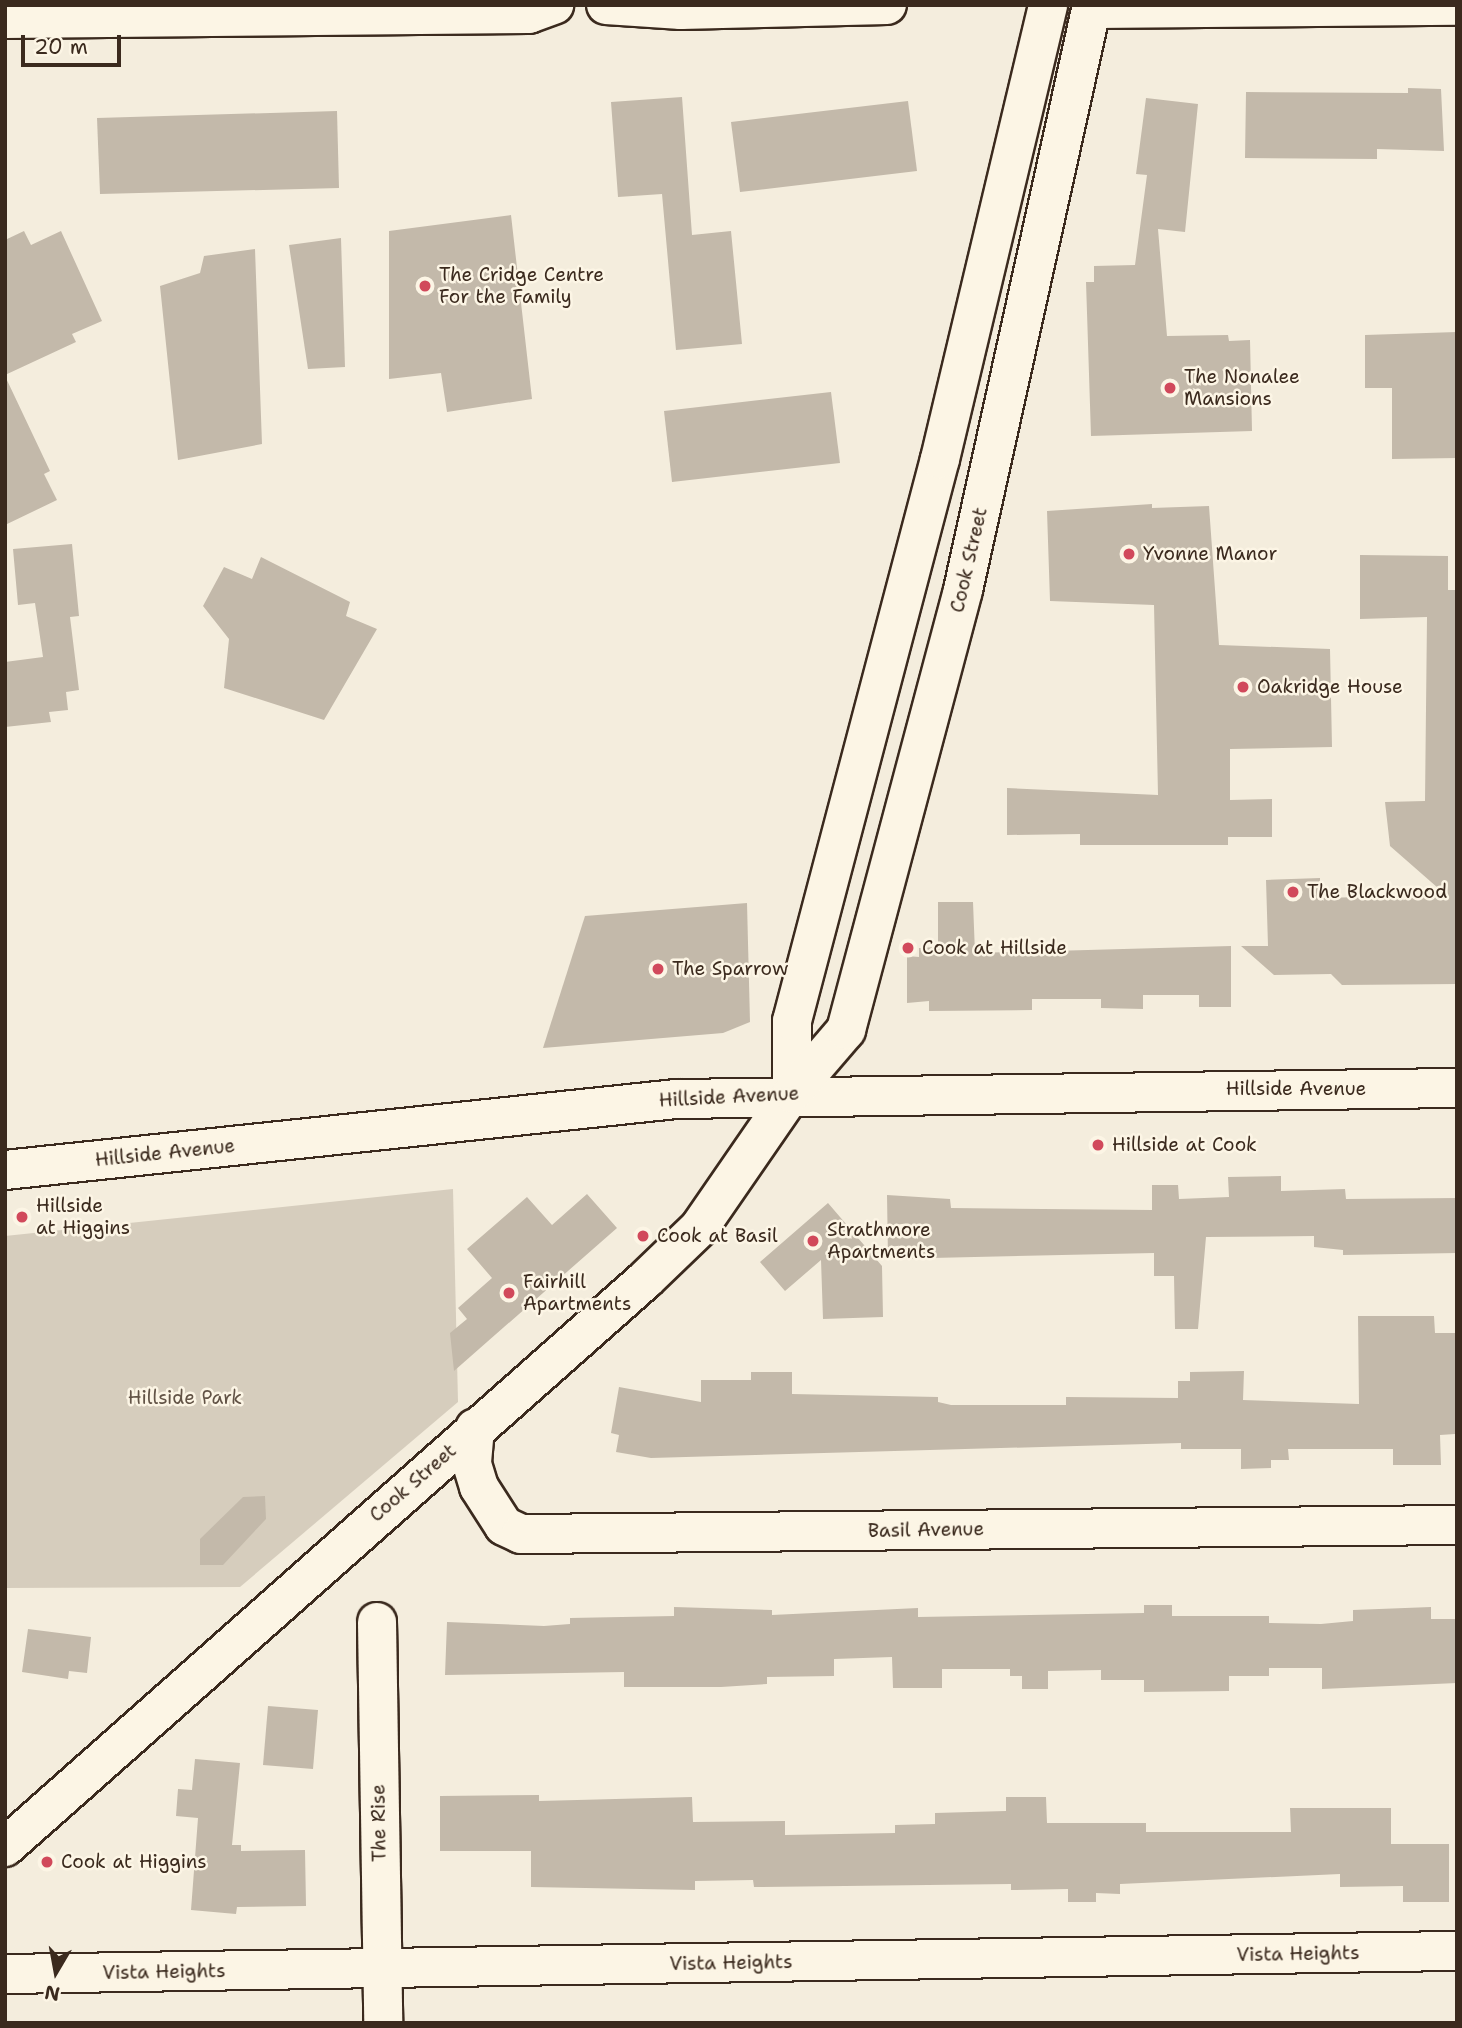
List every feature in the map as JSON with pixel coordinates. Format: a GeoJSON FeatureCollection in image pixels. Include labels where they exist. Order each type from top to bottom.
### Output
{"type":"FeatureCollection","features":[{"type":"Feature","properties":{"kind":"main road"},"geometry":{"type":"LineString","coordinates":[[5,19],[81,14],[529,14],[554,5]]}},
{"type":"Feature","properties":{"kind":"main road"},"geometry":{"type":"LineString","coordinates":[[606,5],[681,10],[887,5]]}},
{"type":"Feature","properties":{"kind":"main road"},"geometry":{"type":"LineString","coordinates":[[792,1093],[792,1021],[940,459],[1048,5]]}},
{"type":"Feature","properties":{"kind":"main road"},"geometry":{"type":"LineString","coordinates":[[1092,7],[1457,6]]}},
{"type":"Feature","properties":{"kind":"main road","name":"Cook Street"},"geometry":{"type":"LineString","coordinates":[[5,1847],[699,1228],[792,1093],[846,1030],[963,590],[1092,7]]}},
{"type":"Feature","properties":{"kind":"main road","name":"Hillside Avenue"},"geometry":{"type":"LineString","coordinates":[[5,1170],[676,1099],[792,1093],[1457,1088]]}},
{"type":"Feature","properties":{"kind":"main road","name":"Basil Avenue"},"geometry":{"type":"LineString","coordinates":[[475,1429],[472,1464],[479,1487],[505,1526],[522,1534],[1457,1525]]}},
{"type":"Feature","properties":{"kind":"main road","name":"The Rise"},"geometry":{"type":"LineString","coordinates":[[377,1622],[383,2023]]}},
{"type":"Feature","properties":{"kind":"main road","name":"Vista Heights"},"geometry":{"type":"LineString","coordinates":[[5,1974],[1457,1951]]}},
{"type":"Feature","properties":{"kind":"green space","name":"Hillside Park"},"geometry":{"type":"Polygon","coordinates":[[[453,1189],[458,1402],[240,1587],[5,1588],[5,1236],[453,1189]]]}},
{"type":"Feature","properties":{"kind":"building"},"geometry":{"type":"Polygon","coordinates":[[[1408,88],[1441,89],[1444,151],[1377,149],[1377,159],[1245,158],[1246,92],[1408,93],[1408,88]]]}},
{"type":"Feature","properties":{"kind":"building"},"geometry":{"type":"Polygon","coordinates":[[[682,97],[692,235],[731,231],[742,344],[676,350],[662,194],[618,197],[611,102],[682,97]]]}},
{"type":"Feature","properties":{"kind":"building"},"geometry":{"type":"Polygon","coordinates":[[[1146,98],[1198,104],[1185,232],[1158,229],[1167,336],[1228,335],[1229,341],[1250,340],[1252,431],[1091,436],[1086,282],[1094,282],[1094,266],[1135,265],[1147,175],[1136,174],[1146,98]]]}},
{"type":"Feature","properties":{"kind":"building"},"geometry":{"type":"Polygon","coordinates":[[[908,101],[917,171],[740,192],[731,122],[908,101]]]}},
{"type":"Feature","properties":{"kind":"building"},"geometry":{"type":"Polygon","coordinates":[[[337,111],[339,188],[100,194],[97,118],[337,111]]]}},
{"type":"Feature","properties":{"kind":"building"},"geometry":{"type":"Polygon","coordinates":[[[511,215],[532,399],[447,412],[441,373],[389,379],[389,231],[511,215]]]}},
{"type":"Feature","properties":{"kind":"building"},"geometry":{"type":"Polygon","coordinates":[[[24,231],[31,245],[61,231],[102,321],[72,334],[76,342],[5,375],[5,240],[24,231]]]}},
{"type":"Feature","properties":{"kind":"building"},"geometry":{"type":"Polygon","coordinates":[[[341,238],[345,367],[308,369],[289,245],[341,238]]]}},
{"type":"Feature","properties":{"kind":"building"},"geometry":{"type":"Polygon","coordinates":[[[255,249],[262,444],[178,460],[160,286],[200,273],[204,256],[255,249]]]}},
{"type":"Feature","properties":{"kind":"building"},"geometry":{"type":"Polygon","coordinates":[[[1457,332],[1457,458],[1392,459],[1392,388],[1365,388],[1365,335],[1457,332]]]}},
{"type":"Feature","properties":{"kind":"building"},"geometry":{"type":"Polygon","coordinates":[[[5,376],[50,471],[44,474],[57,500],[5,525],[5,376]]]}},
{"type":"Feature","properties":{"kind":"building"},"geometry":{"type":"Polygon","coordinates":[[[831,392],[840,463],[672,482],[664,411],[831,392]]]}},
{"type":"Feature","properties":{"kind":"building"},"geometry":{"type":"Polygon","coordinates":[[[1152,504],[1152,508],[1209,506],[1219,645],[1330,649],[1332,747],[1230,749],[1230,800],[1272,799],[1272,837],[1228,837],[1228,845],[1080,845],[1080,834],[1007,835],[1007,788],[1158,795],[1154,605],[1050,601],[1047,511],[1152,504]]]}},
{"type":"Feature","properties":{"kind":"building"},"geometry":{"type":"Polygon","coordinates":[[[72,544],[79,616],[70,617],[79,690],[66,692],[68,710],[49,712],[51,722],[5,727],[5,662],[43,657],[35,603],[18,605],[13,549],[72,544]]]}},
{"type":"Feature","properties":{"kind":"building","name":"The Blackwood"},"geometry":{"type":"Polygon","coordinates":[[[1360,555],[1448,556],[1448,590],[1457,590],[1457,984],[1342,985],[1331,974],[1274,975],[1241,946],[1268,946],[1266,880],[1320,878],[1320,898],[1446,895],[1390,846],[1385,802],[1425,801],[1427,617],[1360,619],[1360,555]]]}},
{"type":"Feature","properties":{"kind":"building"},"geometry":{"type":"Polygon","coordinates":[[[261,557],[350,602],[346,616],[377,629],[324,720],[224,688],[229,639],[203,606],[224,567],[252,579],[261,557]]]}},
{"type":"Feature","properties":{"kind":"building"},"geometry":{"type":"Polygon","coordinates":[[[938,902],[973,902],[975,953],[1231,946],[1231,1007],[1199,1007],[1199,995],[1143,995],[1143,1009],[1101,1008],[1101,999],[1032,999],[1032,1010],[929,1011],[929,1001],[907,1003],[907,956],[919,957],[919,948],[938,947],[938,902]]]}},
{"type":"Feature","properties":{"kind":"building","name":"The Sparrow"},"geometry":{"type":"Polygon","coordinates":[[[747,903],[750,1022],[723,1033],[543,1048],[585,916],[747,903]]]}},
{"type":"Feature","properties":{"kind":"building"},"geometry":{"type":"Polygon","coordinates":[[[1281,1176],[1281,1191],[1345,1189],[1346,1199],[1457,1198],[1457,1253],[1343,1255],[1343,1250],[1314,1247],[1314,1236],[1206,1237],[1198,1329],[1175,1329],[1174,1276],[1154,1276],[1154,1253],[888,1259],[887,1195],[950,1199],[951,1208],[1152,1210],[1152,1185],[1178,1185],[1179,1199],[1229,1197],[1228,1177],[1281,1176]]]}},
{"type":"Feature","properties":{"kind":"building","name":"Fairhill Apartments"},"geometry":{"type":"Polygon","coordinates":[[[587,1194],[617,1228],[454,1371],[450,1333],[467,1319],[458,1308],[492,1278],[467,1249],[527,1197],[552,1225],[587,1194]]]}},
{"type":"Feature","properties":{"kind":"building"},"geometry":{"type":"Polygon","coordinates":[[[828,1203],[882,1266],[883,1317],[823,1319],[821,1260],[785,1291],[760,1262],[828,1203]]]}},
{"type":"Feature","properties":{"kind":"building"},"geometry":{"type":"Polygon","coordinates":[[[1358,1316],[1434,1316],[1435,1333],[1457,1333],[1455,1434],[1440,1435],[1441,1465],[1393,1465],[1393,1449],[1288,1449],[1289,1460],[1271,1460],[1271,1468],[1241,1469],[1241,1449],[1181,1449],[1181,1443],[651,1458],[616,1452],[619,1435],[611,1433],[619,1387],[701,1402],[701,1380],[751,1380],[751,1372],[792,1372],[792,1394],[938,1397],[938,1402],[951,1405],[1066,1405],[1066,1397],[1178,1398],[1178,1381],[1190,1381],[1190,1372],[1244,1371],[1243,1400],[1359,1404],[1358,1316]]]}},
{"type":"Feature","properties":{"kind":"building"},"geometry":{"type":"Polygon","coordinates":[[[265,1496],[266,1519],[223,1565],[200,1565],[200,1539],[243,1497],[265,1496]]]}},
{"type":"Feature","properties":{"kind":"building"},"geometry":{"type":"Polygon","coordinates":[[[1144,1605],[1172,1605],[1172,1616],[1269,1616],[1269,1623],[1321,1624],[1353,1621],[1353,1610],[1431,1607],[1431,1619],[1457,1619],[1457,1683],[1322,1689],[1322,1668],[1269,1668],[1269,1676],[1229,1676],[1229,1691],[1144,1692],[1144,1680],[1101,1680],[1101,1670],[1048,1671],[1048,1689],[1022,1689],[1022,1676],[1010,1676],[1010,1669],[942,1669],[942,1688],[893,1688],[892,1657],[834,1659],[834,1676],[767,1677],[767,1684],[721,1687],[624,1687],[624,1672],[445,1675],[447,1622],[544,1626],[570,1624],[570,1618],[674,1616],[674,1607],[772,1610],[772,1615],[918,1608],[918,1617],[1144,1613],[1144,1605]]]}},
{"type":"Feature","properties":{"kind":"building"},"geometry":{"type":"Polygon","coordinates":[[[28,1629],[91,1637],[87,1673],[69,1671],[68,1679],[22,1672],[28,1629]]]}},
{"type":"Feature","properties":{"kind":"building"},"geometry":{"type":"Polygon","coordinates":[[[268,1706],[318,1710],[313,1769],[263,1765],[268,1706]]]}},
{"type":"Feature","properties":{"kind":"building"},"geometry":{"type":"Polygon","coordinates":[[[195,1759],[240,1763],[232,1845],[241,1845],[241,1851],[305,1850],[306,1906],[237,1907],[236,1914],[191,1910],[198,1818],[176,1816],[178,1789],[192,1790],[195,1759]]]}},
{"type":"Feature","properties":{"kind":"building"},"geometry":{"type":"Polygon","coordinates":[[[539,1795],[539,1801],[692,1797],[693,1822],[785,1821],[785,1835],[895,1833],[895,1825],[935,1824],[935,1813],[1006,1811],[1006,1797],[1046,1797],[1047,1823],[1146,1823],[1146,1832],[1291,1832],[1290,1808],[1391,1808],[1391,1844],[1449,1844],[1449,1902],[1403,1902],[1403,1886],[1340,1887],[1340,1874],[1120,1884],[1120,1894],[1096,1893],[1096,1902],[1068,1902],[1068,1889],[1011,1890],[1011,1884],[754,1887],[753,1880],[695,1881],[695,1890],[531,1887],[531,1851],[440,1851],[440,1796],[539,1795]]]}},
{"type":"Feature","properties":{"kind":"place","name":"The Cridge Centre For the Family"},"geometry":{"type":"Point","coordinates":[425,286]}},
{"type":"Feature","properties":{"kind":"place","name":"The Nonalee Mansions"},"geometry":{"type":"Point","coordinates":[1170,388]}},
{"type":"Feature","properties":{"kind":"place","name":"Yvonne Manor"},"geometry":{"type":"Point","coordinates":[1129,554]}},
{"type":"Feature","properties":{"kind":"place","name":"Oakridge House"},"geometry":{"type":"Point","coordinates":[1243,687]}},
{"type":"Feature","properties":{"kind":"place","name":"The Blackwood"},"geometry":{"type":"Point","coordinates":[1293,892]}},
{"type":"Feature","properties":{"kind":"place","name":"Cook at Hillside"},"geometry":{"type":"Point","coordinates":[908,948]}},
{"type":"Feature","properties":{"kind":"place","name":"The Sparrow"},"geometry":{"type":"Point","coordinates":[658,969]}},
{"type":"Feature","properties":{"kind":"place","name":"Hillside at Cook"},"geometry":{"type":"Point","coordinates":[1098,1145]}},
{"type":"Feature","properties":{"kind":"place","name":"Hillside at Higgins"},"geometry":{"type":"Point","coordinates":[22,1217]}},
{"type":"Feature","properties":{"kind":"place","name":"Cook at Basil"},"geometry":{"type":"Point","coordinates":[643,1236]}},
{"type":"Feature","properties":{"kind":"place","name":"Strathmore Apartments"},"geometry":{"type":"Point","coordinates":[813,1241]}},
{"type":"Feature","properties":{"kind":"place","name":"Fairhill Apartments"},"geometry":{"type":"Point","coordinates":[509,1293]}},
{"type":"Feature","properties":{"kind":"place","name":"Cook at Higgins"},"geometry":{"type":"Point","coordinates":[47,1862]}}]}
